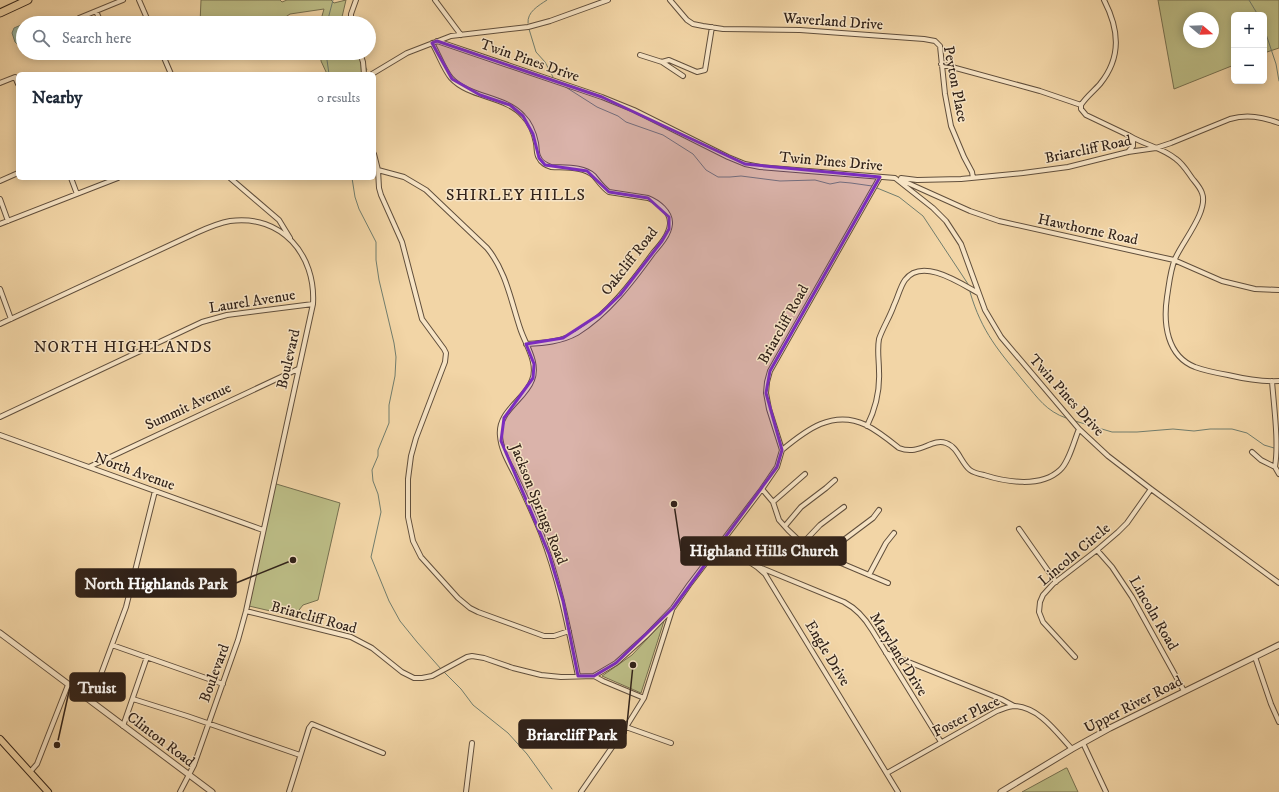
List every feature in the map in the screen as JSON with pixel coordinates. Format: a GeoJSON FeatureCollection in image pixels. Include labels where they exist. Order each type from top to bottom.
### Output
{"type":"FeatureCollection","features":[{"type":"Feature","properties":{"kind":"highway"},"geometry":{"type":"LineString","coordinates":[[0,13],[28,0]]}},
{"type":"Feature","properties":{"kind":"highway"},"geometry":{"type":"LineString","coordinates":[[0,739],[48,792]]}},
{"type":"Feature","properties":{"kind":"street"},"geometry":{"type":"LineString","coordinates":[[82,16],[123,0]]}},
{"type":"Feature","properties":{"kind":"street"},"geometry":{"type":"LineString","coordinates":[[139,0],[146,16]]}},
{"type":"Feature","properties":{"kind":"street"},"geometry":{"type":"LineString","coordinates":[[351,16],[356,0]]}},
{"type":"Feature","properties":{"kind":"street"},"geometry":{"type":"LineString","coordinates":[[435,0],[461,35]]}},
{"type":"Feature","properties":{"kind":"street"},"geometry":{"type":"LineString","coordinates":[[375,72],[407,53],[451,36],[528,27],[550,21],[608,0]]}},
{"type":"Feature","properties":{"kind":"street","name":"Waverland Drive"},"geometry":{"type":"LineString","coordinates":[[670,0],[692,24],[712,27],[800,30],[909,38]]}},
{"type":"Feature","properties":{"kind":"street"},"geometry":{"type":"LineString","coordinates":[[1104,0],[1114,21],[1116,50],[1113,63],[1104,79],[1085,98],[1081,105],[1081,109],[1086,115],[1168,153],[1182,165],[1203,194],[1199,216],[1174,260],[1169,281],[1166,315],[1167,334],[1173,348],[1186,362],[1195,367],[1244,379],[1279,381]]}},
{"type":"Feature","properties":{"kind":"street"},"geometry":{"type":"LineString","coordinates":[[96,10],[98,16]]}},
{"type":"Feature","properties":{"kind":"street"},"geometry":{"type":"LineString","coordinates":[[662,62],[669,60],[697,72],[705,70],[712,27]]}},
{"type":"Feature","properties":{"kind":"street","name":"Peyton Place"},"geometry":{"type":"LineString","coordinates":[[909,38],[935,41],[940,46],[941,64],[951,126],[972,172],[973,178]]}},
{"type":"Feature","properties":{"kind":"street","name":"Twin Pines Drive"},"geometry":{"type":"LineString","coordinates":[[434,42],[602,97],[634,110],[745,164],[782,169],[895,178],[933,208],[949,225],[964,251],[985,310],[1001,337],[1079,429],[1108,456],[1279,583]]}},
{"type":"Feature","properties":{"kind":"street","name":"Oakcliff Road"},"geometry":{"type":"LineString","coordinates":[[434,42],[446,71],[452,79],[480,95],[510,105],[523,116],[529,124],[533,134],[539,158],[545,165],[587,171],[609,192],[654,200],[666,211],[669,217],[669,229],[662,241],[639,273],[620,295],[600,314],[576,333],[564,338],[551,342],[526,344]]}},
{"type":"Feature","properties":{"kind":"street"},"geometry":{"type":"LineString","coordinates":[[640,55],[662,62],[683,76]]}},
{"type":"Feature","properties":{"kind":"street"},"geometry":{"type":"LineString","coordinates":[[165,60],[170,72]]}},
{"type":"Feature","properties":{"kind":"street"},"geometry":{"type":"LineString","coordinates":[[362,60],[364,72]]}},
{"type":"Feature","properties":{"kind":"street"},"geometry":{"type":"LineString","coordinates":[[941,64],[1040,91],[1081,105]]}},
{"type":"Feature","properties":{"kind":"street"},"geometry":{"type":"LineString","coordinates":[[0,83],[15,77],[16,79]]}},
{"type":"Feature","properties":{"kind":"street","name":"Briarcliff Road"},"geometry":{"type":"LineString","coordinates":[[895,178],[917,180],[973,178],[1023,174],[1068,168],[1128,152],[1171,144],[1240,116],[1254,116],[1279,123]]}},
{"type":"Feature","properties":{"kind":"street"},"geometry":{"type":"LineString","coordinates":[[1128,152],[1133,146],[1133,140],[1130,136]]}},
{"type":"Feature","properties":{"kind":"street"},"geometry":{"type":"LineString","coordinates":[[376,162],[381,195],[402,242],[422,319],[446,353],[445,362],[416,438],[411,456],[408,479],[408,517],[413,541],[427,564],[470,608],[544,636],[554,636],[569,630]]}},
{"type":"Feature","properties":{"kind":"street","name":"Jackson Springs Road"},"geometry":{"type":"LineString","coordinates":[[378,170],[404,177],[426,190],[467,228],[493,256],[506,283],[534,364],[533,378],[527,390],[506,414],[500,428],[500,434],[504,452],[528,503],[549,554],[563,601],[578,676]]}},
{"type":"Feature","properties":{"kind":"street"},"geometry":{"type":"LineString","coordinates":[[0,181],[16,174]]}},
{"type":"Feature","properties":{"kind":"street","name":"Briarcliff Road"},"geometry":{"type":"LineString","coordinates":[[782,450],[768,409],[766,393],[770,371],[880,177]]}},
{"type":"Feature","properties":{"kind":"street","name":"Hawthorne Road"},"geometry":{"type":"LineString","coordinates":[[895,178],[970,211],[999,221],[1174,260],[1222,281],[1255,289],[1279,290]]}},
{"type":"Feature","properties":{"kind":"street"},"geometry":{"type":"LineString","coordinates":[[72,180],[77,194]]}},
{"type":"Feature","properties":{"kind":"street"},"geometry":{"type":"LineString","coordinates":[[0,224],[113,180]]}},
{"type":"Feature","properties":{"kind":"street"},"geometry":{"type":"LineString","coordinates":[[232,180],[279,220],[290,238]]}},
{"type":"Feature","properties":{"kind":"street"},"geometry":{"type":"LineString","coordinates":[[0,199],[8,220]]}},
{"type":"Feature","properties":{"kind":"street","name":"Boulevard"},"geometry":{"type":"LineString","coordinates":[[0,324],[220,223],[238,220],[256,222],[274,228],[290,238],[302,254],[310,272],[313,304],[246,611],[238,640],[209,724],[190,776],[180,792]]}},
{"type":"Feature","properties":{"kind":"street"},"geometry":{"type":"LineString","coordinates":[[867,426],[874,408],[879,385],[879,339],[904,281],[912,273],[917,271],[934,272],[978,293]]}},
{"type":"Feature","properties":{"kind":"street"},"geometry":{"type":"LineString","coordinates":[[0,289],[11,319]]}},
{"type":"Feature","properties":{"kind":"street","name":"Laurel Avenue"},"geometry":{"type":"LineString","coordinates":[[0,417],[202,322],[227,315],[313,304]]}},
{"type":"Feature","properties":{"kind":"street","name":"Summit Avenue"},"geometry":{"type":"LineString","coordinates":[[89,467],[298,369]]}},
{"type":"Feature","properties":{"kind":"street"},"geometry":{"type":"LineString","coordinates":[[1272,381],[1278,441],[1275,467]]}},
{"type":"Feature","properties":{"kind":"street"},"geometry":{"type":"LineString","coordinates":[[644,698],[603,682],[594,676],[616,663],[646,636],[673,608],[762,489],[777,467],[782,450],[806,432],[823,423],[837,420],[857,422],[867,426],[899,448],[914,450],[938,442],[946,443],[953,447],[971,471],[990,477],[1019,482],[1030,482],[1044,479],[1059,472],[1066,460],[1079,429]]}},
{"type":"Feature","properties":{"kind":"street","name":"North Avenue"},"geometry":{"type":"LineString","coordinates":[[0,435],[263,530]]}},
{"type":"Feature","properties":{"kind":"street"},"geometry":{"type":"LineString","coordinates":[[1252,452],[1261,460],[1275,467],[1279,474]]}},
{"type":"Feature","properties":{"kind":"street"},"geometry":{"type":"LineString","coordinates":[[773,502],[805,474]]}},
{"type":"Feature","properties":{"kind":"street"},"geometry":{"type":"LineString","coordinates":[[785,526],[801,507],[835,480]]}},
{"type":"Feature","properties":{"kind":"street"},"geometry":{"type":"LineString","coordinates":[[762,489],[773,502],[778,518],[808,549],[888,583]]}},
{"type":"Feature","properties":{"kind":"street","name":"Lincoln Circle"},"geometry":{"type":"LineString","coordinates":[[1075,657],[1048,628],[1040,617],[1039,607],[1042,595],[1097,550],[1127,523],[1151,489]]}},
{"type":"Feature","properties":{"kind":"street"},"geometry":{"type":"LineString","coordinates":[[91,701],[126,607],[155,491]]}},
{"type":"Feature","properties":{"kind":"street"},"geometry":{"type":"LineString","coordinates":[[802,544],[820,525],[844,507]]}},
{"type":"Feature","properties":{"kind":"street"},"geometry":{"type":"LineString","coordinates":[[828,558],[841,542],[873,518],[879,510]]}},
{"type":"Feature","properties":{"kind":"street"},"geometry":{"type":"LineString","coordinates":[[1019,529],[1056,582]]}},
{"type":"Feature","properties":{"kind":"street"},"geometry":{"type":"LineString","coordinates":[[869,575],[886,543],[894,533]]}},
{"type":"Feature","properties":{"kind":"street","name":"Engle Drive"},"geometry":{"type":"LineString","coordinates":[[721,543],[757,567],[770,581],[898,792]]}},
{"type":"Feature","properties":{"kind":"street","name":"Lincoln Road"},"geometry":{"type":"LineString","coordinates":[[1097,550],[1112,567],[1132,597],[1184,691]]}},
{"type":"Feature","properties":{"kind":"street","name":"Maryland Drive"},"geometry":{"type":"LineString","coordinates":[[757,567],[852,606],[866,621],[940,742]]}},
{"type":"Feature","properties":{"kind":"street"},"geometry":{"type":"LineString","coordinates":[[581,792],[626,728],[644,698],[673,608]]}},
{"type":"Feature","properties":{"kind":"street","name":"Briarcliff Road"},"geometry":{"type":"LineString","coordinates":[[246,611],[351,637],[372,648],[408,676],[422,678],[432,676],[467,657],[477,656],[541,675],[560,677],[594,676]]}},
{"type":"Feature","properties":{"kind":"street","name":"Clinton Road"},"geometry":{"type":"LineString","coordinates":[[0,633],[212,792]]}},
{"type":"Feature","properties":{"kind":"street"},"geometry":{"type":"LineString","coordinates":[[112,645],[223,684]]}},
{"type":"Feature","properties":{"kind":"street","name":"Upper River Road"},"geometry":{"type":"LineString","coordinates":[[1001,792],[1072,748],[1123,721],[1279,645]]}},
{"type":"Feature","properties":{"kind":"street"},"geometry":{"type":"LineString","coordinates":[[886,653],[1001,699],[1014,706]]}},
{"type":"Feature","properties":{"kind":"street"},"geometry":{"type":"LineString","coordinates":[[1255,657],[1271,704],[1279,722]]}},
{"type":"Feature","properties":{"kind":"street"},"geometry":{"type":"LineString","coordinates":[[123,726],[147,658]]}},
{"type":"Feature","properties":{"kind":"street"},"geometry":{"type":"LineString","coordinates":[[30,772],[36,764],[68,685]]}},
{"type":"Feature","properties":{"kind":"street"},"geometry":{"type":"LineString","coordinates":[[133,699],[300,755]]}},
{"type":"Feature","properties":{"kind":"street","name":"Foster Place"},"geometry":{"type":"LineString","coordinates":[[887,773],[997,711],[1014,706],[1028,709],[1039,715],[1072,748]]}},
{"type":"Feature","properties":{"kind":"street"},"geometry":{"type":"LineString","coordinates":[[289,792],[300,755],[312,724],[383,753]]}},
{"type":"Feature","properties":{"kind":"street"},"geometry":{"type":"LineString","coordinates":[[626,728],[671,742]]}},
{"type":"Feature","properties":{"kind":"street"},"geometry":{"type":"LineString","coordinates":[[466,792],[472,743]]}},
{"type":"Feature","properties":{"kind":"street"},"geometry":{"type":"LineString","coordinates":[[1083,743],[1106,792]]}},
{"type":"Feature","properties":{"kind":"highlighted area"},"geometry":{"type":"Polygon","coordinates":[[[437,41],[602,97],[745,164],[880,177],[770,371],[766,393],[782,450],[777,467],[673,608],[616,663],[594,676],[578,676],[563,601],[549,554],[501,441],[504,418],[533,378],[534,364],[526,344],[563,338],[600,314],[620,295],[662,241],[669,229],[669,217],[648,198],[609,192],[587,171],[545,165],[539,158],[533,134],[523,116],[510,105],[480,95],[452,79],[432,43],[437,41]]]}},
{"type":"Feature","properties":{"kind":"green space"},"geometry":{"type":"Polygon","coordinates":[[[201,0],[280,0],[282,2],[287,0],[331,0],[334,3],[346,0],[342,16],[322,16],[324,9],[290,14],[287,16],[200,16],[201,0]]]}},
{"type":"Feature","properties":{"kind":"green space"},"geometry":{"type":"Polygon","coordinates":[[[1158,0],[1279,0],[1279,48],[1267,52],[1267,12],[1231,12],[1231,66],[1174,89],[1158,0]]]}},
{"type":"Feature","properties":{"kind":"green space"},"geometry":{"type":"Polygon","coordinates":[[[362,60],[367,70],[362,72],[326,72],[321,61],[362,60]]]}},
{"type":"Feature","properties":{"kind":"green space"},"geometry":{"type":"Polygon","coordinates":[[[273,483],[340,503],[318,600],[303,605],[295,615],[249,606],[273,483]]]}},
{"type":"Feature","properties":{"kind":"green space"},"geometry":{"type":"Polygon","coordinates":[[[664,621],[641,693],[602,676],[632,655],[664,621]]]}},
{"type":"Feature","properties":{"kind":"green space"},"geometry":{"type":"Polygon","coordinates":[[[1066,768],[1078,792],[1022,792],[1066,768]]]}},
{"type":"Feature","properties":{"kind":"shaded area"},"geometry":{"type":"Polygon","coordinates":[[[16,27],[16,43],[12,33],[16,27]]]}},
{"type":"Feature","properties":{"kind":"waterway"},"geometry":{"type":"LineString","coordinates":[[329,16],[333,0]]}},
{"type":"Feature","properties":{"kind":"waterway"},"geometry":{"type":"LineString","coordinates":[[528,23],[531,12],[547,0]]}},
{"type":"Feature","properties":{"kind":"waterway"},"geometry":{"type":"LineString","coordinates":[[1249,0],[1256,12]]}},
{"type":"Feature","properties":{"kind":"waterway"},"geometry":{"type":"LineString","coordinates":[[529,29],[536,52],[545,62],[553,77]]}},
{"type":"Feature","properties":{"kind":"waterway"},"geometry":{"type":"LineString","coordinates":[[1267,37],[1276,64],[1279,81]]}},
{"type":"Feature","properties":{"kind":"waterway"},"geometry":{"type":"LineString","coordinates":[[327,60],[329,72]]}},
{"type":"Feature","properties":{"kind":"waterway"},"geometry":{"type":"LineString","coordinates":[[564,86],[597,107],[618,116],[626,122],[663,135],[693,154],[706,170],[718,177],[741,176],[780,181],[815,180],[830,184],[840,182],[872,186]]}},
{"type":"Feature","properties":{"kind":"waterway"},"geometry":{"type":"LineString","coordinates":[[352,180],[355,197],[359,209],[376,242],[376,260],[379,280],[396,357],[395,376],[389,405],[389,423],[372,470],[373,481],[378,494],[381,512],[371,557],[389,601],[400,621],[441,669]]}},
{"type":"Feature","properties":{"kind":"waterway"},"geometry":{"type":"LineString","coordinates":[[877,188],[899,197],[923,216],[968,284]]}},
{"type":"Feature","properties":{"kind":"waterway"},"geometry":{"type":"LineString","coordinates":[[970,292],[980,319],[999,351],[1043,404],[1053,412],[1066,418]]}},
{"type":"Feature","properties":{"kind":"waterway"},"geometry":{"type":"LineString","coordinates":[[1075,421],[1112,432],[1137,432],[1173,429],[1194,431],[1232,429],[1247,433],[1264,445],[1274,448]]}},
{"type":"Feature","properties":{"kind":"waterway"},"geometry":{"type":"LineString","coordinates":[[443,671],[461,689],[473,705],[508,733],[527,754],[552,789]]}},
{"type":"Feature","properties":{"kind":"place","name":"Highland Hills Church"},"geometry":{"type":"Point","coordinates":[674,504]}},
{"type":"Feature","properties":{"kind":"place","name":"North Highlands Park"},"geometry":{"type":"Point","coordinates":[293,560]}},
{"type":"Feature","properties":{"kind":"place","name":"Briarcliff Park"},"geometry":{"type":"Point","coordinates":[633,665]}},
{"type":"Feature","properties":{"kind":"place","name":"Truist"},"geometry":{"type":"Point","coordinates":[57,745]}},
{"type":"Feature","properties":{"kind":"district","name":"SHIRLEY HILLS"},"geometry":{"type":"Point","coordinates":[516,194]}},
{"type":"Feature","properties":{"kind":"district","name":"NORTH HIGHLANDS"},"geometry":{"type":"Point","coordinates":[123,346]}}]}
